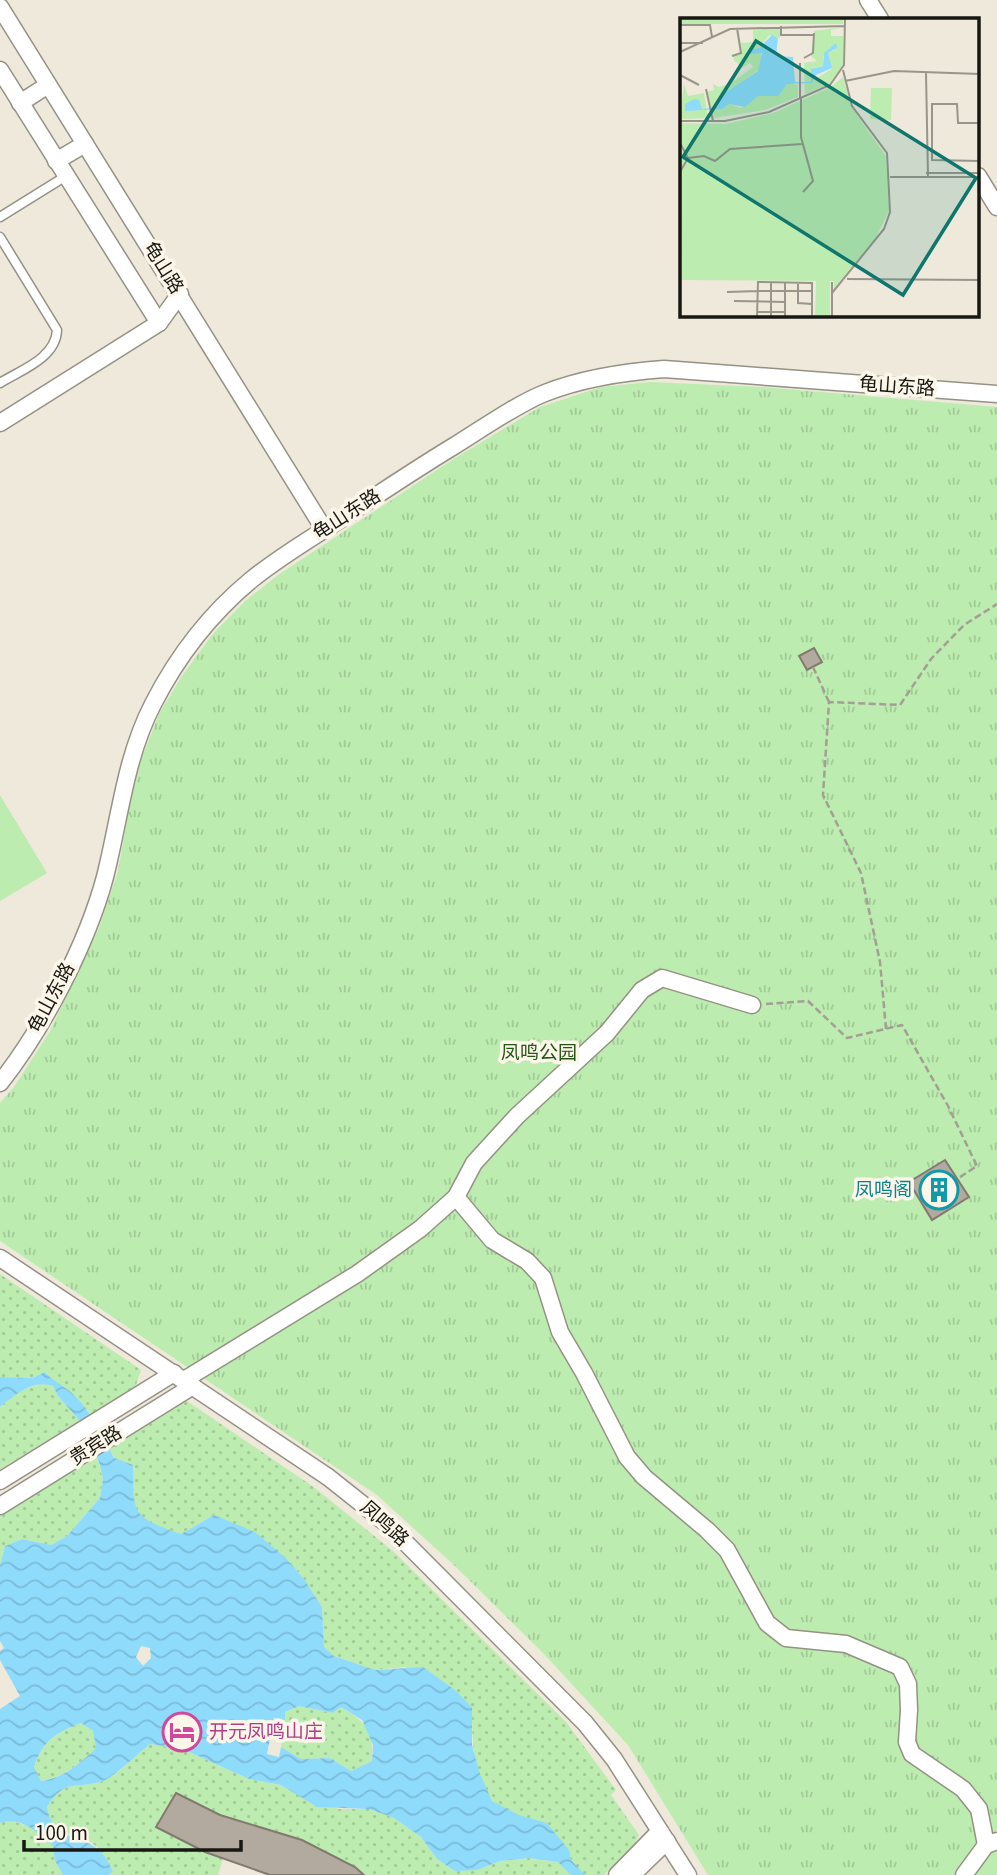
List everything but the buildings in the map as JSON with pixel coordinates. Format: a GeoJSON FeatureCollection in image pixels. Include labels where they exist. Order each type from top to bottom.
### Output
{"type":"FeatureCollection","features":[{"type":"Feature","properties":{"kind":"street"},"geometry":{"type":"LineString","coordinates":[[868,0],[879,18]]}},
{"type":"Feature","properties":{"kind":"street","name":"龟山路"},"geometry":{"type":"LineString","coordinates":[[0,7],[324,529]]}},
{"type":"Feature","properties":{"kind":"street","name":"龟山路"},"geometry":{"type":"LineString","coordinates":[[0,71],[5,90],[20,103],[159,323]]}},
{"type":"Feature","properties":{"kind":"street"},"geometry":{"type":"LineString","coordinates":[[20,103],[48,85]]}},
{"type":"Feature","properties":{"kind":"street"},"geometry":{"type":"LineString","coordinates":[[56,161],[85,144]]}},
{"type":"Feature","properties":{"kind":"street"},"geometry":{"type":"LineString","coordinates":[[979,178],[997,207]]}},
{"type":"Feature","properties":{"kind":"street"},"geometry":{"type":"LineString","coordinates":[[0,423],[159,323],[180,294]]}},
{"type":"Feature","properties":{"kind":"street","name":"龟山东路"},"geometry":{"type":"LineString","coordinates":[[0,1083],[32,1038],[50,1006],[85,931],[104,878],[128,764],[152,704],[189,644],[221,608],[252,579],[324,529],[428,461],[541,394],[601,376],[664,369],[997,394]]}},
{"type":"Feature","properties":{"kind":"street"},"geometry":{"type":"LineString","coordinates":[[184,1379],[356,1274],[420,1229],[456,1197],[474,1163],[517,1116],[607,1032],[642,990],[662,978],[752,1005]]}},
{"type":"Feature","properties":{"kind":"street"},"geometry":{"type":"LineString","coordinates":[[456,1197],[492,1240],[527,1261],[543,1279],[564,1340],[627,1457],[644,1477],[727,1550],[767,1623],[786,1637],[846,1644],[900,1667],[908,1684],[907,1742],[912,1754],[963,1789],[979,1809],[991,1843],[964,1875]]}},
{"type":"Feature","properties":{"kind":"street","name":"凤鸣路"},"geometry":{"type":"LineString","coordinates":[[0,1258],[328,1477],[386,1523],[585,1723],[614,1759],[688,1875]]}},
{"type":"Feature","properties":{"kind":"street","name":"贵宾路"},"geometry":{"type":"LineString","coordinates":[[0,1481],[184,1379]]}},
{"type":"Feature","properties":{"kind":"street","name":"贵宾路"},"geometry":{"type":"LineString","coordinates":[[0,1506],[184,1379]]}},
{"type":"Feature","properties":{"kind":"street"},"geometry":{"type":"LineString","coordinates":[[617,1875],[664,1836]]}},
{"type":"Feature","properties":{"kind":"street"},"geometry":{"type":"LineString","coordinates":[[632,1875],[664,1836]]}},
{"type":"Feature","properties":{"kind":"lane"},"geometry":{"type":"LineString","coordinates":[[0,217],[66,176]]}},
{"type":"Feature","properties":{"kind":"lane"},"geometry":{"type":"LineString","coordinates":[[0,237],[55,325],[57,335],[55,345],[48,354],[0,383]]}},
{"type":"Feature","properties":{"kind":"path"},"geometry":{"type":"LineString","coordinates":[[829,702],[900,705],[930,659],[964,625],[997,604]]}},
{"type":"Feature","properties":{"kind":"path"},"geometry":{"type":"LineString","coordinates":[[813,667],[829,702],[823,795],[861,873],[880,962],[886,1029]]}},
{"type":"Feature","properties":{"kind":"path"},"geometry":{"type":"LineString","coordinates":[[752,1005],[808,1000],[847,1038],[902,1025],[948,1106],[977,1166],[957,1179]]}},
{"type":"Feature","properties":{"kind":"green space","name":"凤鸣公园"},"geometry":{"type":"Polygon","coordinates":[[[650,382],[761,387],[997,407],[997,1875],[708,1875],[628,1745],[544,1654],[455,1566],[377,1495],[0,1241],[0,1103],[14,1087],[50,1031],[99,928],[118,871],[142,757],[160,712],[212,635],[245,601],[278,575],[452,460],[540,407],[601,387],[650,382]]]}},
{"type":"Feature","properties":{"kind":"green space"},"geometry":{"type":"Polygon","coordinates":[[[0,795],[47,873],[0,901],[0,795]]]}},
{"type":"Feature","properties":{"kind":"green space"},"geometry":{"type":"Polygon","coordinates":[[[0,1274],[141,1370],[135,1388],[91,1414],[67,1389],[53,1381],[45,1372],[32,1378],[0,1377],[0,1274]]]}},
{"type":"Feature","properties":{"kind":"green space"},"geometry":{"type":"Polygon","coordinates":[[[44,1383],[53,1386],[58,1396],[80,1421],[0,1469],[0,1407],[19,1391],[44,1383]]]}},
{"type":"Feature","properties":{"kind":"green space"},"geometry":{"type":"Polygon","coordinates":[[[187,1401],[315,1488],[394,1552],[566,1722],[616,1790],[611,1795],[639,1835],[634,1845],[604,1875],[364,1875],[355,1867],[220,1815],[176,1793],[157,1827],[205,1852],[223,1858],[218,1875],[108,1875],[113,1871],[97,1847],[55,1826],[47,1807],[60,1792],[72,1786],[108,1779],[150,1744],[185,1750],[249,1779],[281,1785],[339,1809],[369,1809],[394,1818],[421,1837],[437,1859],[477,1870],[500,1861],[529,1858],[558,1862],[547,1823],[502,1808],[491,1799],[485,1789],[474,1755],[472,1707],[405,1667],[375,1670],[334,1656],[324,1647],[322,1607],[287,1559],[214,1515],[181,1534],[146,1522],[135,1509],[133,1489],[109,1449],[187,1401]]]}},
{"type":"Feature","properties":{"kind":"green space"},"geometry":{"type":"Polygon","coordinates":[[[97,1457],[103,1479],[100,1498],[67,1536],[51,1545],[22,1539],[5,1546],[0,1565],[0,1515],[97,1457]]]}},
{"type":"Feature","properties":{"kind":"green space"},"geometry":{"type":"Polygon","coordinates":[[[299,1706],[333,1713],[341,1707],[357,1718],[370,1735],[372,1761],[351,1771],[330,1758],[301,1759],[281,1747],[285,1712],[299,1706]]]}},
{"type":"Feature","properties":{"kind":"green space"},"geometry":{"type":"Polygon","coordinates":[[[81,1723],[93,1731],[96,1748],[64,1773],[40,1781],[34,1767],[46,1744],[64,1730],[81,1723]]]}},
{"type":"Feature","properties":{"kind":"green space"},"geometry":{"type":"Polygon","coordinates":[[[10,1820],[33,1828],[53,1846],[55,1861],[63,1875],[0,1875],[0,1823],[10,1820]]]}},
{"type":"Feature","properties":{"kind":"water"},"geometry":{"type":"Polygon","coordinates":[[[45,1372],[67,1389],[89,1412],[114,1458],[133,1465],[136,1505],[145,1518],[181,1534],[214,1515],[255,1532],[287,1559],[322,1607],[324,1647],[334,1656],[375,1670],[423,1667],[455,1690],[472,1707],[472,1745],[480,1774],[492,1801],[519,1815],[547,1823],[569,1850],[571,1860],[585,1875],[571,1875],[558,1862],[529,1858],[500,1861],[477,1870],[455,1871],[437,1859],[421,1837],[394,1818],[369,1809],[317,1807],[281,1785],[249,1779],[185,1750],[150,1744],[107,1779],[66,1788],[47,1807],[51,1820],[58,1829],[97,1848],[106,1858],[113,1872],[108,1875],[63,1875],[55,1861],[53,1846],[41,1836],[22,1824],[8,1821],[0,1823],[0,1709],[20,1696],[0,1660],[0,1651],[4,1648],[0,1641],[0,1565],[5,1546],[22,1539],[51,1545],[67,1536],[100,1498],[103,1479],[99,1462],[80,1421],[58,1396],[53,1386],[31,1386],[0,1407],[0,1377],[32,1378],[45,1372]],[[141,1646],[136,1657],[143,1666],[151,1658],[150,1648],[141,1646]],[[299,1706],[285,1712],[285,1720],[274,1718],[267,1754],[279,1757],[281,1747],[301,1759],[330,1758],[351,1771],[372,1761],[373,1745],[362,1720],[341,1707],[333,1713],[299,1706]],[[81,1723],[57,1734],[41,1751],[34,1767],[41,1781],[64,1773],[96,1748],[93,1731],[81,1723]]]}},
{"type":"Feature","properties":{"kind":"place","name":"凤鸣阁"},"geometry":{"type":"Point","coordinates":[939,1190]}},
{"type":"Feature","properties":{"kind":"place","name":"开元凤鸣山庄"},"geometry":{"type":"Point","coordinates":[182,1732]}}]}
